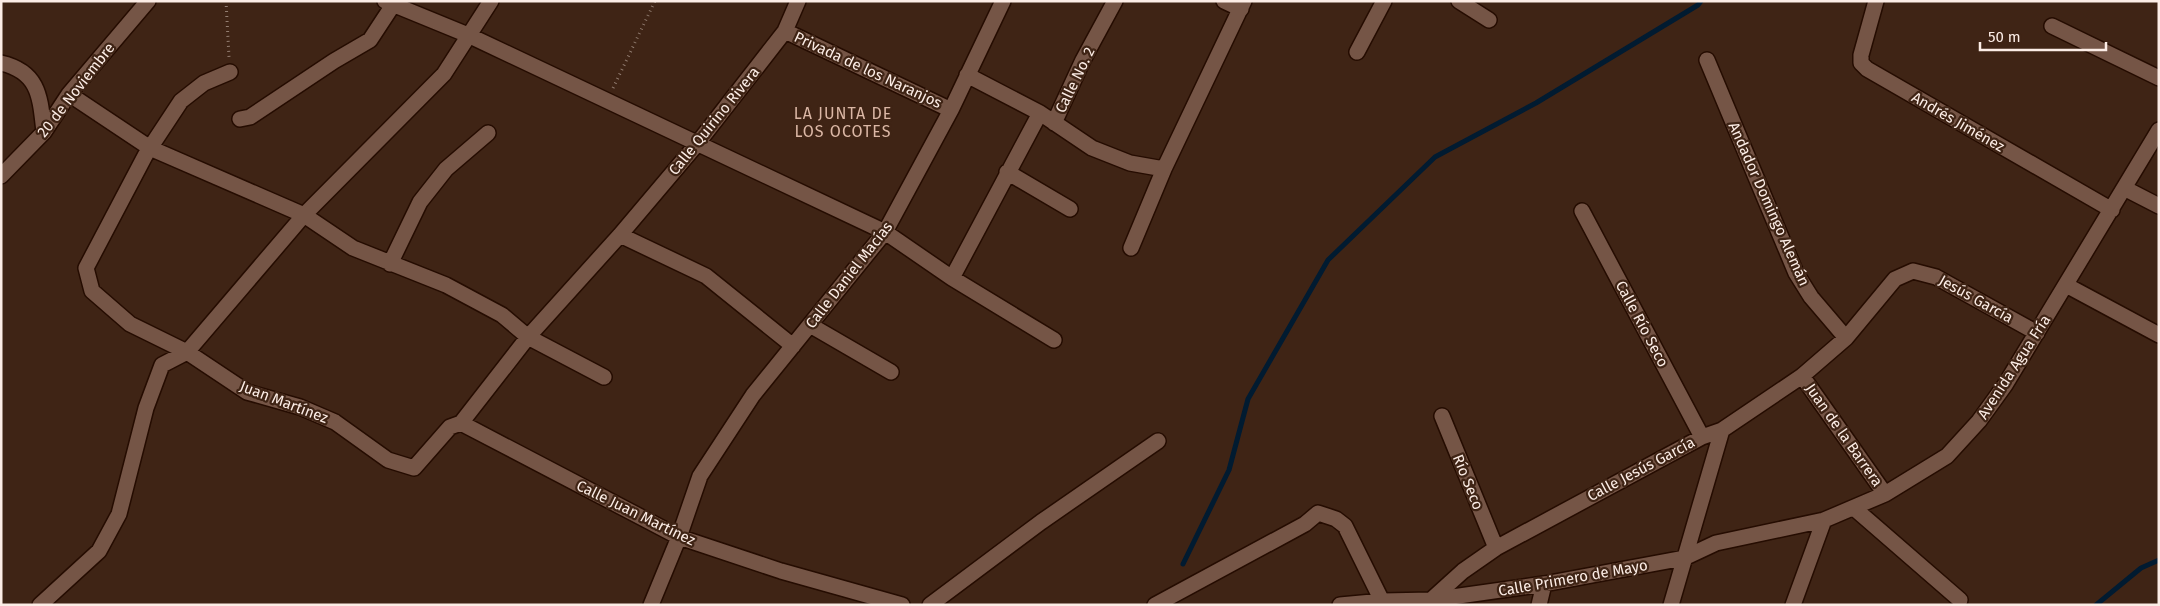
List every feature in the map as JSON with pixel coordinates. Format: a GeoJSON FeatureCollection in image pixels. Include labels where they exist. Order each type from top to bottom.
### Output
{"type":"FeatureCollection","features":[{"type":"Feature","properties":{"kind":"street","name":"20 de Noviembre"},"geometry":{"type":"LineString","coordinates":[[1,176],[44,132],[69,94],[148,1]]}},
{"type":"Feature","properties":{"kind":"street"},"geometry":{"type":"LineString","coordinates":[[40,605],[99,551],[119,514],[146,408],[162,365],[187,352],[304,215],[434,86],[444,74],[491,1]]}},
{"type":"Feature","properties":{"kind":"street","name":"Calle Quirino Rivera"},"geometry":{"type":"LineString","coordinates":[[461,423],[528,337],[620,235],[697,144],[785,31],[798,1]]}},
{"type":"Feature","properties":{"kind":"street","name":"Calle Daniel Macías"},"geometry":{"type":"LineString","coordinates":[[651,605],[679,537],[700,476],[753,394],[885,232],[951,110],[1004,1]]}},
{"type":"Feature","properties":{"kind":"street","name":"Calle No. 2"},"geometry":{"type":"LineString","coordinates":[[967,74],[1040,113],[1054,123],[1083,60],[1115,1]]}},
{"type":"Feature","properties":{"kind":"street"},"geometry":{"type":"LineString","coordinates":[[1131,248],[1164,169],[1242,5],[1224,1]]}},
{"type":"Feature","properties":{"kind":"street"},"geometry":{"type":"LineString","coordinates":[[1356,52],[1384,1]]}},
{"type":"Feature","properties":{"kind":"street"},"geometry":{"type":"LineString","coordinates":[[1459,1],[1489,20]]}},
{"type":"Feature","properties":{"kind":"street","name":"Andrés Jiménez"},"geometry":{"type":"LineString","coordinates":[[1876,1],[1861,55],[1861,63],[1867,69],[2112,210]]}},
{"type":"Feature","properties":{"kind":"street"},"geometry":{"type":"LineString","coordinates":[[240,119],[250,117],[334,61],[370,40],[389,3],[468,35],[606,102],[885,232],[952,278],[1054,340]]}},
{"type":"Feature","properties":{"kind":"street"},"geometry":{"type":"LineString","coordinates":[[2052,26],[2159,78]]}},
{"type":"Feature","properties":{"kind":"street","name":"Privada de los Naranjos"},"geometry":{"type":"LineString","coordinates":[[785,31],[951,110]]}},
{"type":"Feature","properties":{"kind":"street","name":"Andador Domingo Alemán"},"geometry":{"type":"LineString","coordinates":[[1707,60],[1796,273],[1811,297],[1846,338]]}},
{"type":"Feature","properties":{"kind":"street"},"geometry":{"type":"LineString","coordinates":[[1,63],[9,64],[30,76],[36,86],[41,102],[44,132]]}},
{"type":"Feature","properties":{"kind":"street"},"geometry":{"type":"LineString","coordinates":[[150,148],[181,101],[204,83],[230,72]]}},
{"type":"Feature","properties":{"kind":"street"},"geometry":{"type":"LineString","coordinates":[[69,94],[150,148],[304,215],[353,248],[446,285],[502,316],[528,337],[604,376]]}},
{"type":"Feature","properties":{"kind":"street"},"geometry":{"type":"LineString","coordinates":[[952,278],[1040,113]]}},
{"type":"Feature","properties":{"kind":"street"},"geometry":{"type":"LineString","coordinates":[[1054,123],[1092,148],[1130,163],[1164,169]]}},
{"type":"Feature","properties":{"kind":"street","name":"Avenida Agua Fría"},"geometry":{"type":"LineString","coordinates":[[1684,558],[1716,543],[1824,520],[1885,494],[1947,456],[1980,421],[2005,385],[2159,130]]}},
{"type":"Feature","properties":{"kind":"street"},"geometry":{"type":"LineString","coordinates":[[390,264],[420,202],[446,169],[488,133]]}},
{"type":"Feature","properties":{"kind":"street","name":"Juan Martínez"},"geometry":{"type":"LineString","coordinates":[[150,148],[86,268],[92,291],[130,324],[187,352],[247,392],[300,407],[336,422],[388,460],[414,468],[450,426],[461,423]]}},
{"type":"Feature","properties":{"kind":"street"},"geometry":{"type":"LineString","coordinates":[[1007,172],[1070,209]]}},
{"type":"Feature","properties":{"kind":"street"},"geometry":{"type":"LineString","coordinates":[[2124,188],[2159,206]]}},
{"type":"Feature","properties":{"kind":"street","name":"Calle Río Seco"},"geometry":{"type":"LineString","coordinates":[[1582,211],[1702,437]]}},
{"type":"Feature","properties":{"kind":"street"},"geometry":{"type":"LineString","coordinates":[[620,235],[706,276],[793,346]]}},
{"type":"Feature","properties":{"kind":"street","name":"Calle Jesús García"},"geometry":{"type":"LineString","coordinates":[[1431,600],[1463,571],[1496,548],[1702,437],[1722,430],[1802,376],[1846,338],[1895,279],[1912,271]]}},
{"type":"Feature","properties":{"kind":"street","name":"Jesús García"},"geometry":{"type":"LineString","coordinates":[[1912,271],[1936,276],[2037,333]]}},
{"type":"Feature","properties":{"kind":"street"},"geometry":{"type":"LineString","coordinates":[[2066,285],[2159,334]]}},
{"type":"Feature","properties":{"kind":"street"},"geometry":{"type":"LineString","coordinates":[[810,325],[891,372]]}},
{"type":"Feature","properties":{"kind":"street","name":"Juan de la Barrera"},"geometry":{"type":"LineString","coordinates":[[1802,376],[1885,494]]}},
{"type":"Feature","properties":{"kind":"street","name":"Río Seco"},"geometry":{"type":"LineString","coordinates":[[1442,416],[1496,548]]}},
{"type":"Feature","properties":{"kind":"street","name":"Calle Juan Martínez"},"geometry":{"type":"LineString","coordinates":[[461,423],[679,537],[781,571],[902,605]]}},
{"type":"Feature","properties":{"kind":"street"},"geometry":{"type":"LineString","coordinates":[[1671,605],[1722,430]]}},
{"type":"Feature","properties":{"kind":"street"},"geometry":{"type":"LineString","coordinates":[[930,605],[1041,522],[1158,441]]}},
{"type":"Feature","properties":{"kind":"street"},"geometry":{"type":"LineString","coordinates":[[1854,508],[1960,600]]}},
{"type":"Feature","properties":{"kind":"street"},"geometry":{"type":"LineString","coordinates":[[1155,605],[1305,524],[1318,513],[1336,519],[1345,526],[1383,603]]}},
{"type":"Feature","properties":{"kind":"street"},"geometry":{"type":"LineString","coordinates":[[1793,605],[1824,520]]}},
{"type":"Feature","properties":{"kind":"street","name":"Calle Primero de Mayo"},"geometry":{"type":"LineString","coordinates":[[1431,600],[1544,584],[1684,558]]}},
{"type":"Feature","properties":{"kind":"street"},"geometry":{"type":"LineString","coordinates":[[1539,605],[1544,584]]}},
{"type":"Feature","properties":{"kind":"street"},"geometry":{"type":"LineString","coordinates":[[1340,605],[1431,600]]}},
{"type":"Feature","properties":{"kind":"path"},"geometry":{"type":"LineString","coordinates":[[226,1],[230,72]]}},
{"type":"Feature","properties":{"kind":"path"},"geometry":{"type":"LineString","coordinates":[[606,102],[655,1]]}},
{"type":"Feature","properties":{"kind":"waterway"},"geometry":{"type":"LineString","coordinates":[[1183,564],[1229,470],[1248,399],[1328,260],[1435,157],[1536,103],[1698,5],[1701,1]]}},
{"type":"Feature","properties":{"kind":"waterway"},"geometry":{"type":"LineString","coordinates":[[2096,605],[2141,568],[2159,560]]}},
{"type":"Feature","properties":{"kind":"district","name":"LA JUNTA DE LOS OCOTES"},"geometry":{"type":"Point","coordinates":[843,122]}}]}
